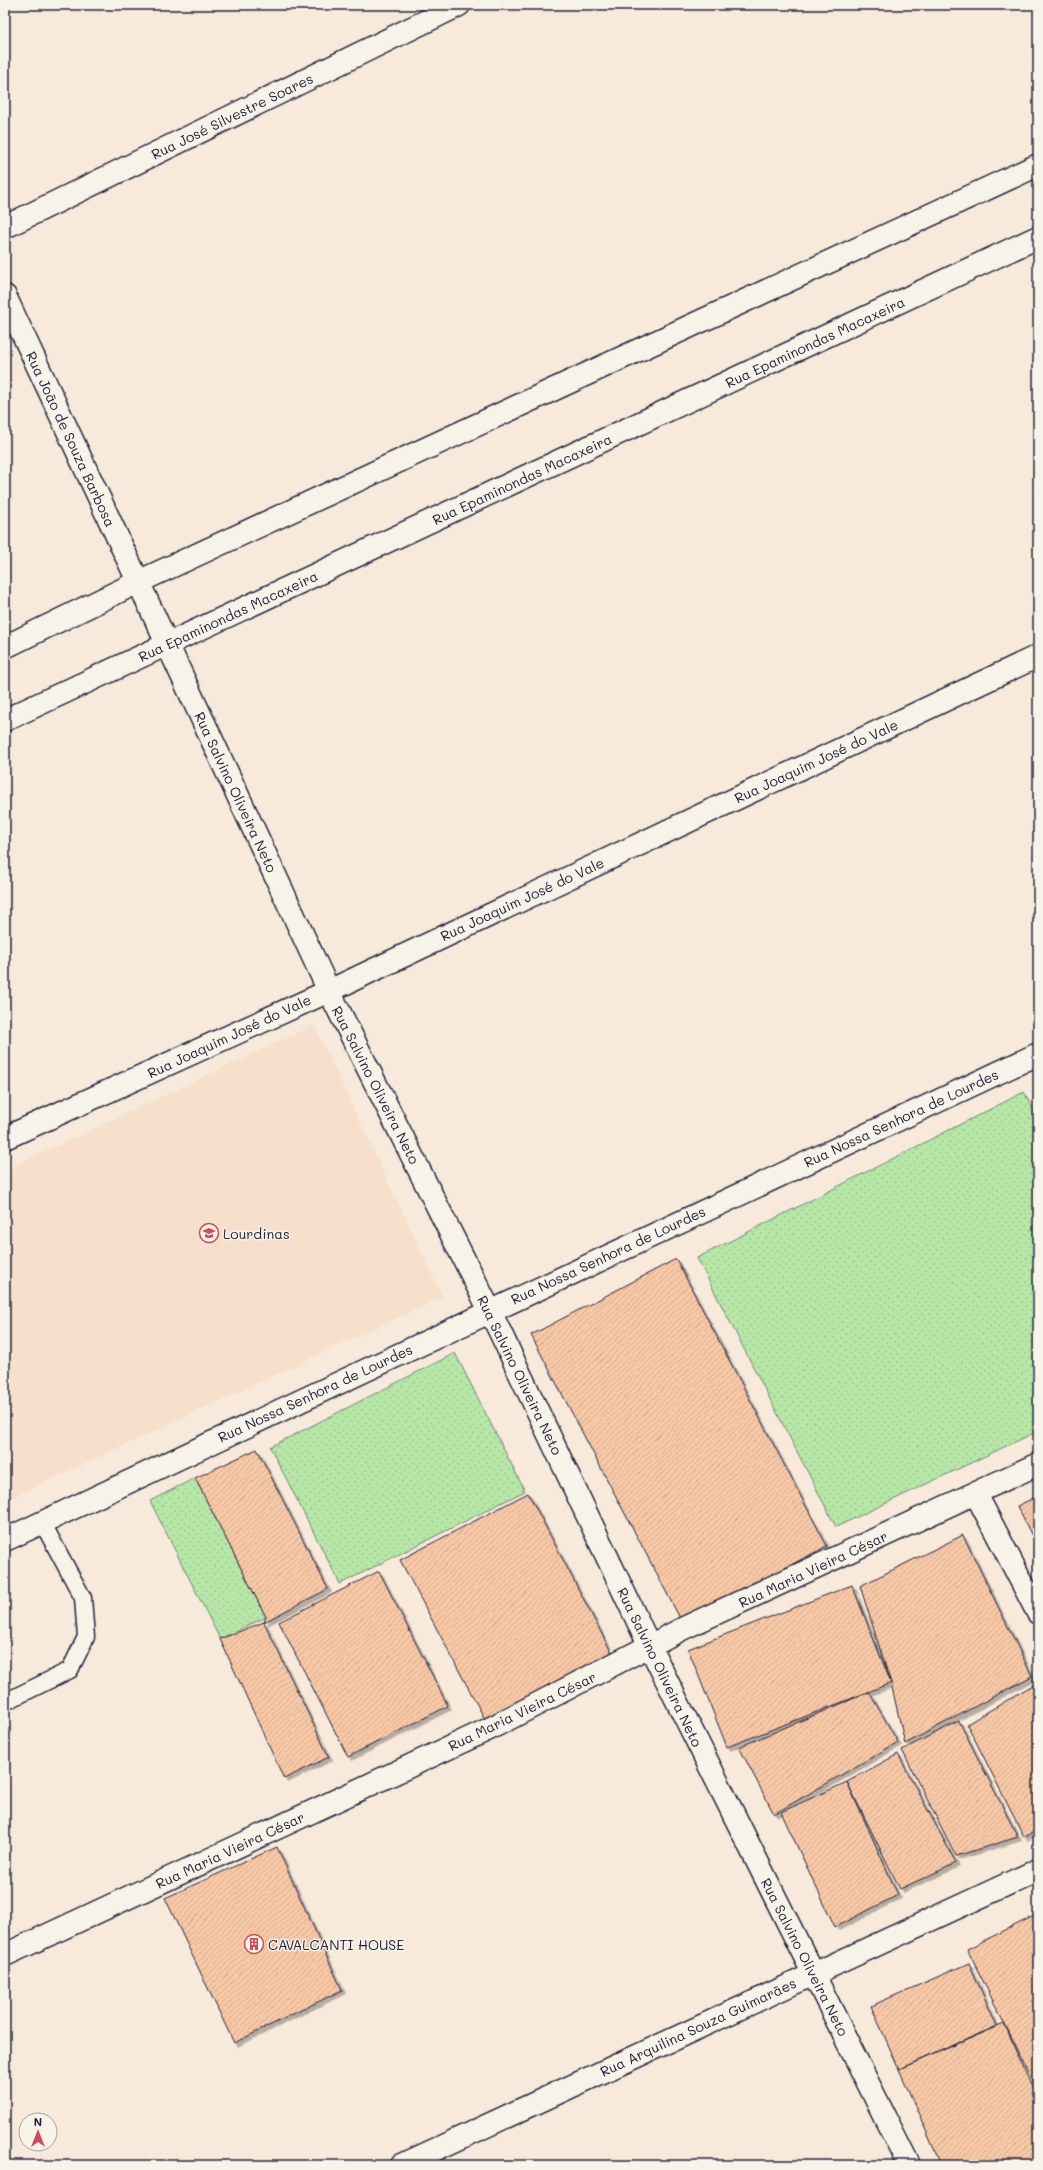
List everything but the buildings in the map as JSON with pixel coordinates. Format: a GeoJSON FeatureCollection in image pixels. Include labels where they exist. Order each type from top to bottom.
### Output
{"type":"FeatureCollection","features":[{"type":"Feature","properties":{"kind":"street","name":"Rua José Silvestre Soares"},"geometry":{"type":"LineString","coordinates":[[5,227],[459,5]]}},
{"type":"Feature","properties":{"kind":"street"},"geometry":{"type":"LineString","coordinates":[[5,647],[138,582],[1038,165]]}},
{"type":"Feature","properties":{"kind":"street","name":"Rua Epaminondas Macaxeira"},"geometry":{"type":"LineString","coordinates":[[5,720],[1038,237]]}},
{"type":"Feature","properties":{"kind":"street","name":"Rua João de Souza Barbosa"},"geometry":{"type":"LineString","coordinates":[[5,296],[138,582]]}},
{"type":"Feature","properties":{"kind":"street","name":"Rua Salvino Oliveira Neto"},"geometry":{"type":"LineString","coordinates":[[138,582],[329,990],[490,1311],[650,1647],[909,2165]]}},
{"type":"Feature","properties":{"kind":"street","name":"Rua Joaquim José do Vale"},"geometry":{"type":"LineString","coordinates":[[5,1138],[329,990],[1038,656]]}},
{"type":"Feature","properties":{"kind":"street","name":"Rua Nossa Senhora de Lourdes"},"geometry":{"type":"LineString","coordinates":[[5,1540],[1038,1054]]}},
{"type":"Feature","properties":{"kind":"street","name":"Rua Maria Vieira César"},"geometry":{"type":"LineString","coordinates":[[5,1955],[489,1729],[650,1647],[684,1628],[1038,1464]]}},
{"type":"Feature","properties":{"kind":"street"},"geometry":{"type":"LineString","coordinates":[[976,1494],[1038,1613]]}},
{"type":"Feature","properties":{"kind":"street","name":"Rua Arquilina Souza Guimarães"},"geometry":{"type":"LineString","coordinates":[[402,2165],[1038,1870]]}},
{"type":"Feature","properties":{"kind":"lane"},"geometry":{"type":"LineString","coordinates":[[5,1702],[70,1670],[86,1637],[83,1598],[42,1522]]}},
{"type":"Feature","properties":{"kind":"shaded area","name":"Lourdinas"},"geometry":{"type":"Polygon","coordinates":[[[314,1025],[443,1297],[5,1501],[5,1170],[314,1025]]]}},
{"type":"Feature","properties":{"kind":"green space"},"geometry":{"type":"Polygon","coordinates":[[[1024,1092],[1038,1118],[1038,1431],[836,1527],[697,1258],[1024,1092]]]}},
{"type":"Feature","properties":{"kind":"green space"},"geometry":{"type":"Polygon","coordinates":[[[455,1353],[525,1491],[340,1584],[270,1447],[455,1353]]]}},
{"type":"Feature","properties":{"kind":"green space"},"geometry":{"type":"Polygon","coordinates":[[[195,1478],[266,1617],[220,1639],[150,1501],[195,1478]]]}},
{"type":"Feature","properties":{"kind":"place","name":"Lourdinas"},"geometry":{"type":"Point","coordinates":[209,1233]}},
{"type":"Feature","properties":{"kind":"place","name":"CAVALCANTI HOUSE"},"geometry":{"type":"Point","coordinates":[254,1944]}}]}
